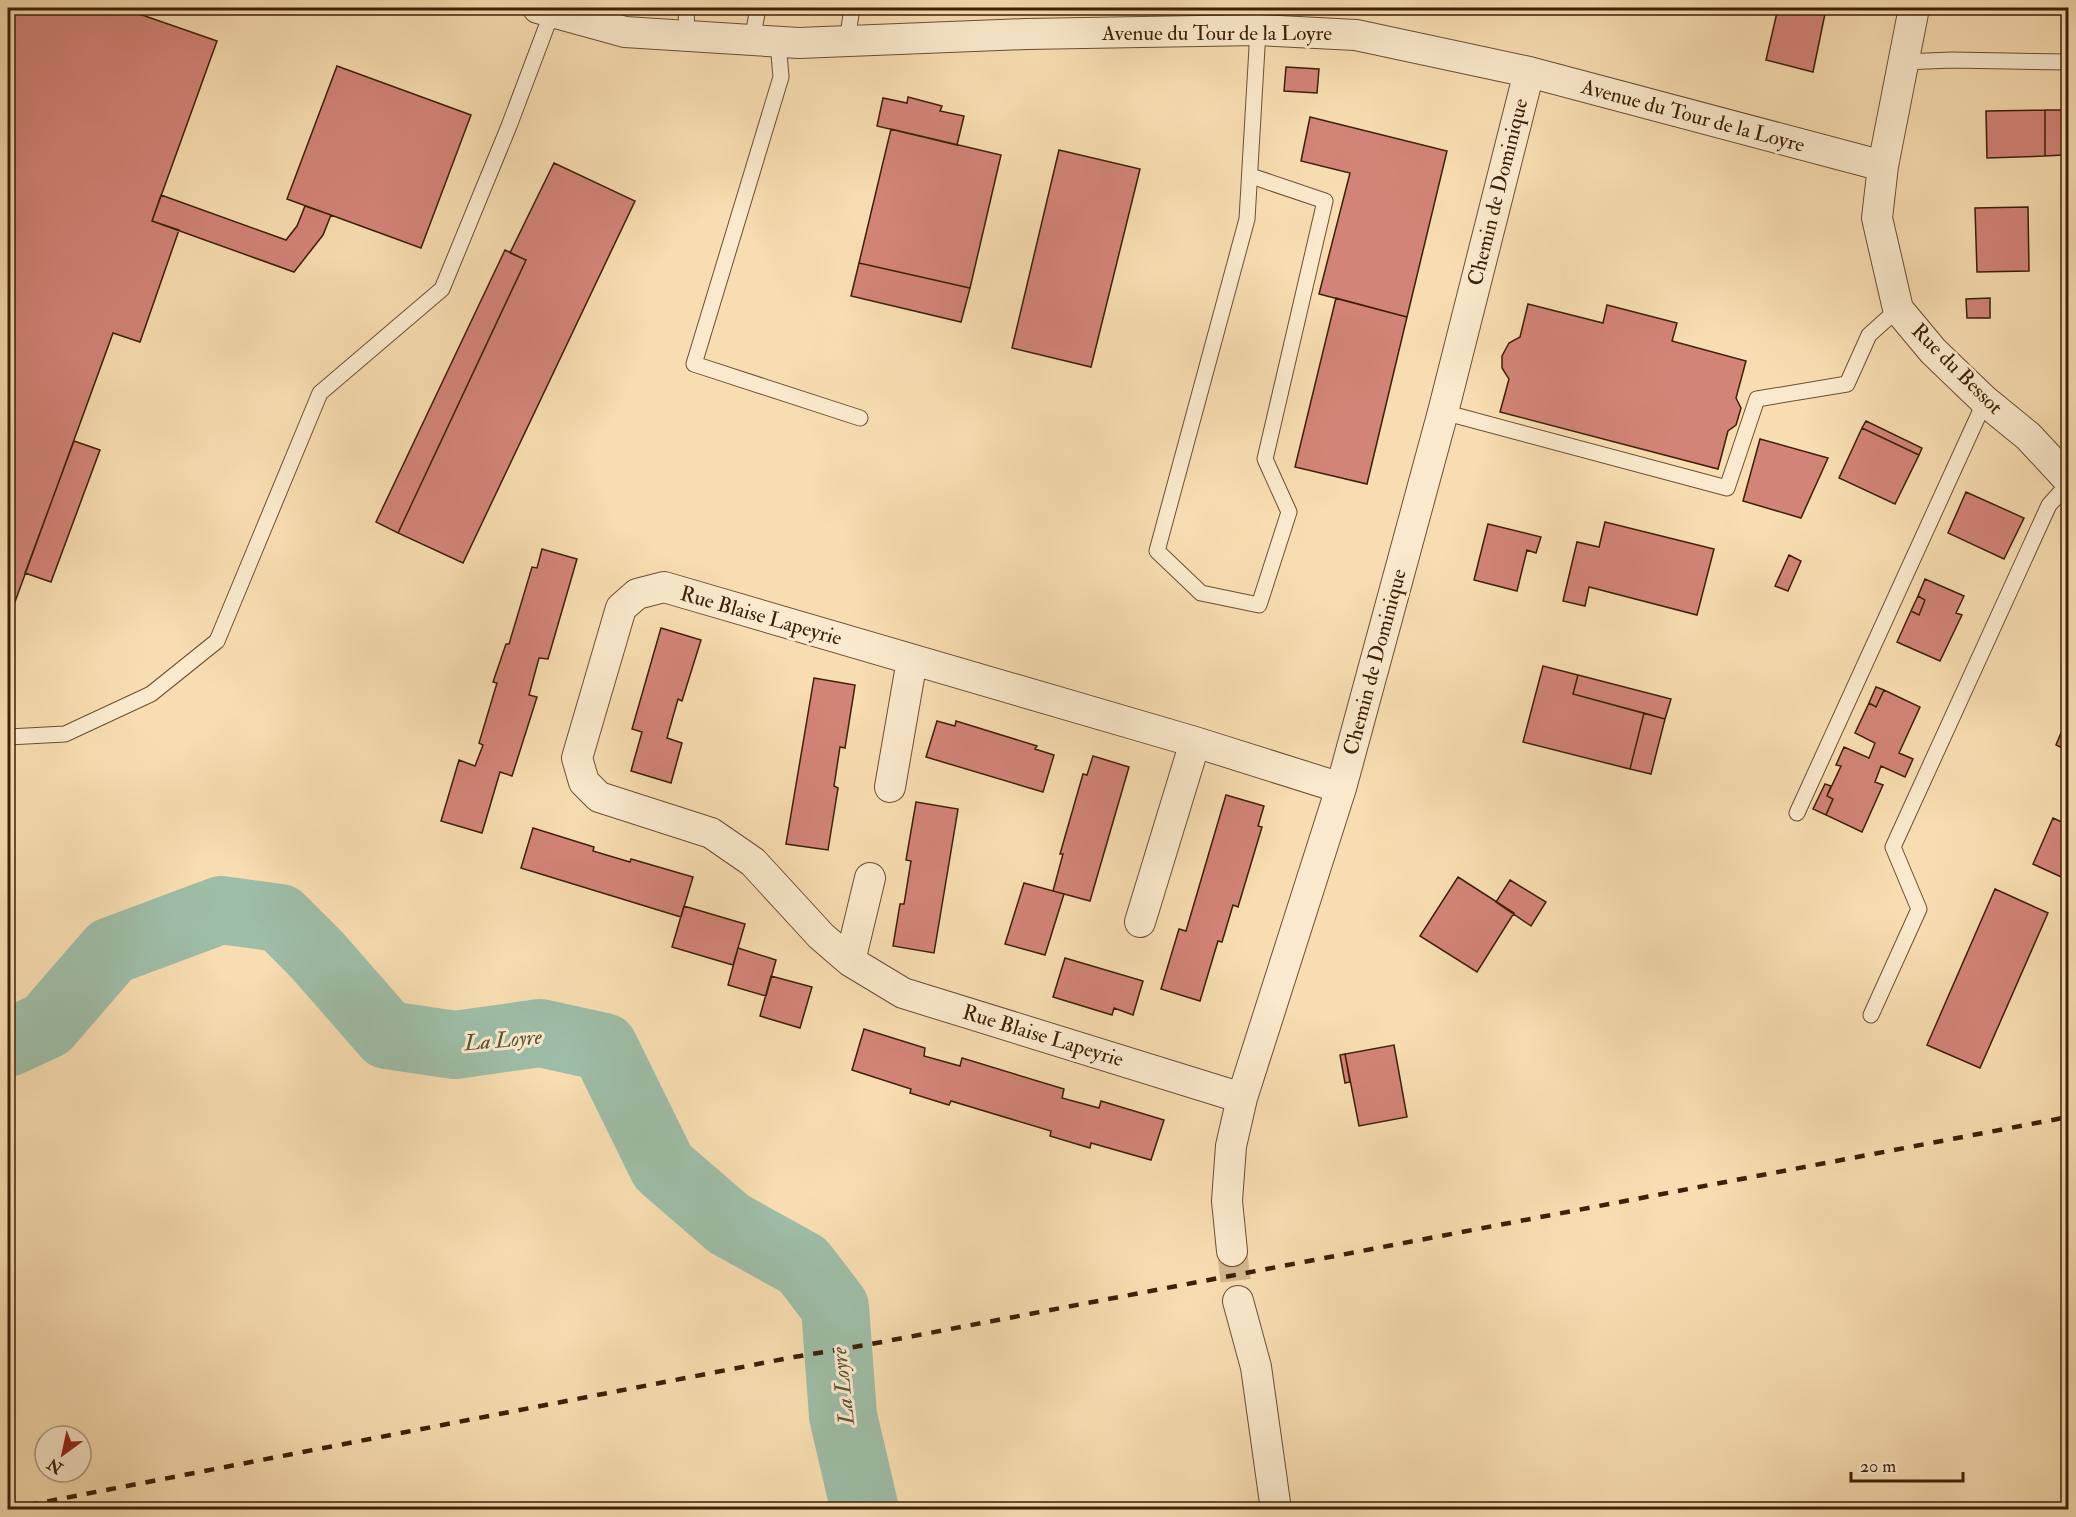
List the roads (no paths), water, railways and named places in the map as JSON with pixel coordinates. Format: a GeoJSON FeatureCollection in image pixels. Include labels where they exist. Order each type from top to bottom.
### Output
{"type":"FeatureCollection","features":[{"type":"Feature","properties":{"kind":"street","name":"Rue du Bessot"},"geometry":{"type":"LineString","coordinates":[[1914,8],[1883,166],[1877,219],[1898,309],[1933,351],[1985,401],[2028,436],[2068,481]]}},
{"type":"Feature","properties":{"kind":"street","name":"Avenue du Tour de la Loyre"},"geometry":{"type":"LineString","coordinates":[[545,10],[625,32],[686,22],[765,41],[799,44],[1026,34],[1258,30],[1356,35],[1529,72],[1883,166]]}},
{"type":"Feature","properties":{"kind":"street","name":"Chemin de Dominique"},"geometry":{"type":"LineString","coordinates":[[1232,1251],[1227,1201],[1231,1146],[1242,1098],[1341,788],[1443,412],[1529,72]]}},
{"type":"Feature","properties":{"kind":"street","name":"Rue Blaise Lapeyrie"},"geometry":{"type":"LineString","coordinates":[[1242,1098],[903,993],[850,961],[820,936],[753,862],[711,834],[599,797],[584,782],[577,758],[621,608],[637,594],[664,587],[1195,742],[1341,788]]}},
{"type":"Feature","properties":{"kind":"street"},"geometry":{"type":"LineString","coordinates":[[890,787],[912,660]]}},
{"type":"Feature","properties":{"kind":"street"},"geometry":{"type":"LineString","coordinates":[[1140,922],[1195,742]]}},
{"type":"Feature","properties":{"kind":"street"},"geometry":{"type":"LineString","coordinates":[[850,961],[870,878]]}},
{"type":"Feature","properties":{"kind":"street"},"geometry":{"type":"LineString","coordinates":[[1238,1301],[1256,1367],[1276,1509]]}},
{"type":"Feature","properties":{"kind":"lane"},"geometry":{"type":"LineString","coordinates":[[758,8],[765,41],[781,77],[694,363],[860,418]]}},
{"type":"Feature","properties":{"kind":"lane"},"geometry":{"type":"LineString","coordinates":[[847,41],[852,8]]}},
{"type":"Feature","properties":{"kind":"lane"},"geometry":{"type":"LineString","coordinates":[[8,737],[65,734],[151,694],[217,641],[320,393],[442,289],[509,126],[545,10]]}},
{"type":"Feature","properties":{"kind":"lane"},"geometry":{"type":"LineString","coordinates":[[1251,176],[1325,201],[1265,459],[1288,512],[1259,605],[1201,593],[1156,551],[1247,219],[1258,30]]}},
{"type":"Feature","properties":{"kind":"lane"},"geometry":{"type":"LineString","coordinates":[[1903,63],[1952,60],[2068,62]]}},
{"type":"Feature","properties":{"kind":"lane"},"geometry":{"type":"LineString","coordinates":[[1443,412],[1727,488],[1757,399],[1847,384],[1869,335],[1898,309]]}},
{"type":"Feature","properties":{"kind":"lane"},"geometry":{"type":"LineString","coordinates":[[1797,813],[1985,401]]}},
{"type":"Feature","properties":{"kind":"lane"},"geometry":{"type":"LineString","coordinates":[[1871,1015],[1919,909],[1893,847],[2049,505],[2068,481]]}},
{"type":"Feature","properties":{"kind":"waterway","name":"La Loyre"},"geometry":{"type":"LineString","coordinates":[[8,1043],[47,1025],[111,951],[221,910],[280,918],[317,955],[387,1035],[455,1045],[540,1033],[604,1047],[663,1167],[729,1224],[803,1265],[835,1307],[843,1416],[865,1510]]}},
{"type":"Feature","properties":{"kind":"tunnel"},"geometry":{"type":"LineString","coordinates":[[1232,1251],[1238,1301]]}},
{"type":"Feature","properties":{"kind":"railway"},"geometry":{"type":"LineString","coordinates":[[8,1509],[794,1357],[2068,1117]]}}]}
